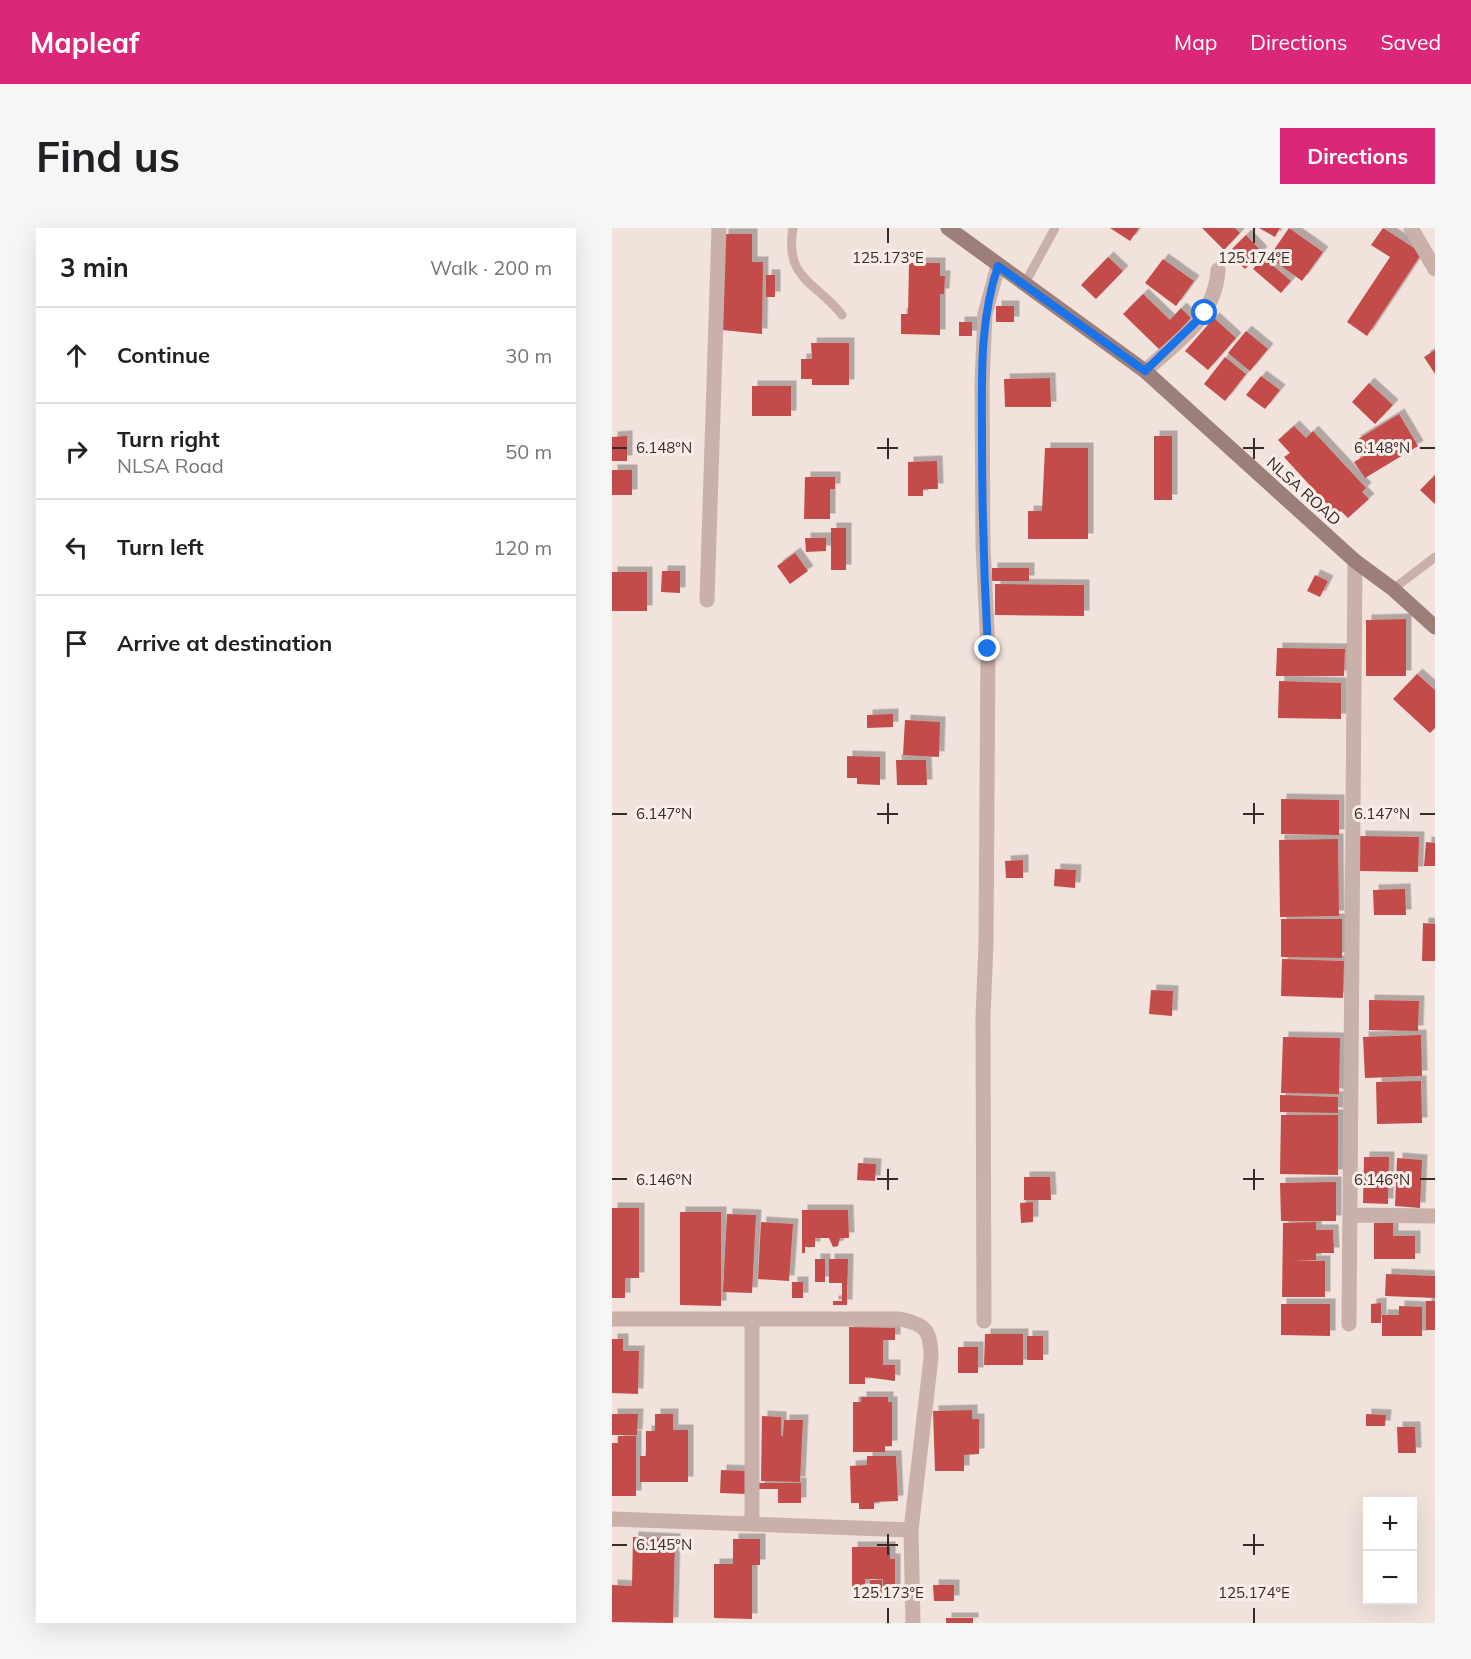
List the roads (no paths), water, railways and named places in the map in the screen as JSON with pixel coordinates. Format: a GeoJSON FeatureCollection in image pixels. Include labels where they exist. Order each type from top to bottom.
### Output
{"type":"FeatureCollection","features":[{"type":"Feature","properties":{"kind":"main road","name":"NLSA ROAD"},"geometry":{"type":"LineString","coordinates":[[948,228],[1145,371],[1355,561],[1393,589],[1435,627]]}},
{"type":"Feature","properties":{"kind":"street"},"geometry":{"type":"LineString","coordinates":[[707,600],[719,228]]}},
{"type":"Feature","properties":{"kind":"street"},"geometry":{"type":"LineString","coordinates":[[1411,228],[1435,268]]}},
{"type":"Feature","properties":{"kind":"street"},"geometry":{"type":"LineString","coordinates":[[984,1322],[982,1018],[986,943],[988,649],[982,545],[982,383],[985,314],[998,266]]}},
{"type":"Feature","properties":{"kind":"street"},"geometry":{"type":"LineString","coordinates":[[1145,371],[1205,313],[1215,295],[1218,270]]}},
{"type":"Feature","properties":{"kind":"street"},"geometry":{"type":"LineString","coordinates":[[1349,1324],[1355,561]]}},
{"type":"Feature","properties":{"kind":"street"},"geometry":{"type":"LineString","coordinates":[[1351,1215],[1435,1216]]}},
{"type":"Feature","properties":{"kind":"street"},"geometry":{"type":"LineString","coordinates":[[612,1318],[752,1321],[900,1319],[916,1322],[925,1329],[931,1339],[931,1358],[911,1530],[913,1623]]}},
{"type":"Feature","properties":{"kind":"street"},"geometry":{"type":"LineString","coordinates":[[752,1321],[752,1523]]}},
{"type":"Feature","properties":{"kind":"street"},"geometry":{"type":"LineString","coordinates":[[612,1519],[911,1530]]}},
{"type":"Feature","properties":{"kind":"lane"},"geometry":{"type":"LineString","coordinates":[[793,228],[794,263],[801,278],[842,315]]}},
{"type":"Feature","properties":{"kind":"lane"},"geometry":{"type":"LineString","coordinates":[[1024,285],[1055,228]]}},
{"type":"Feature","properties":{"kind":"lane"},"geometry":{"type":"LineString","coordinates":[[1393,589],[1435,557]]}}]}
